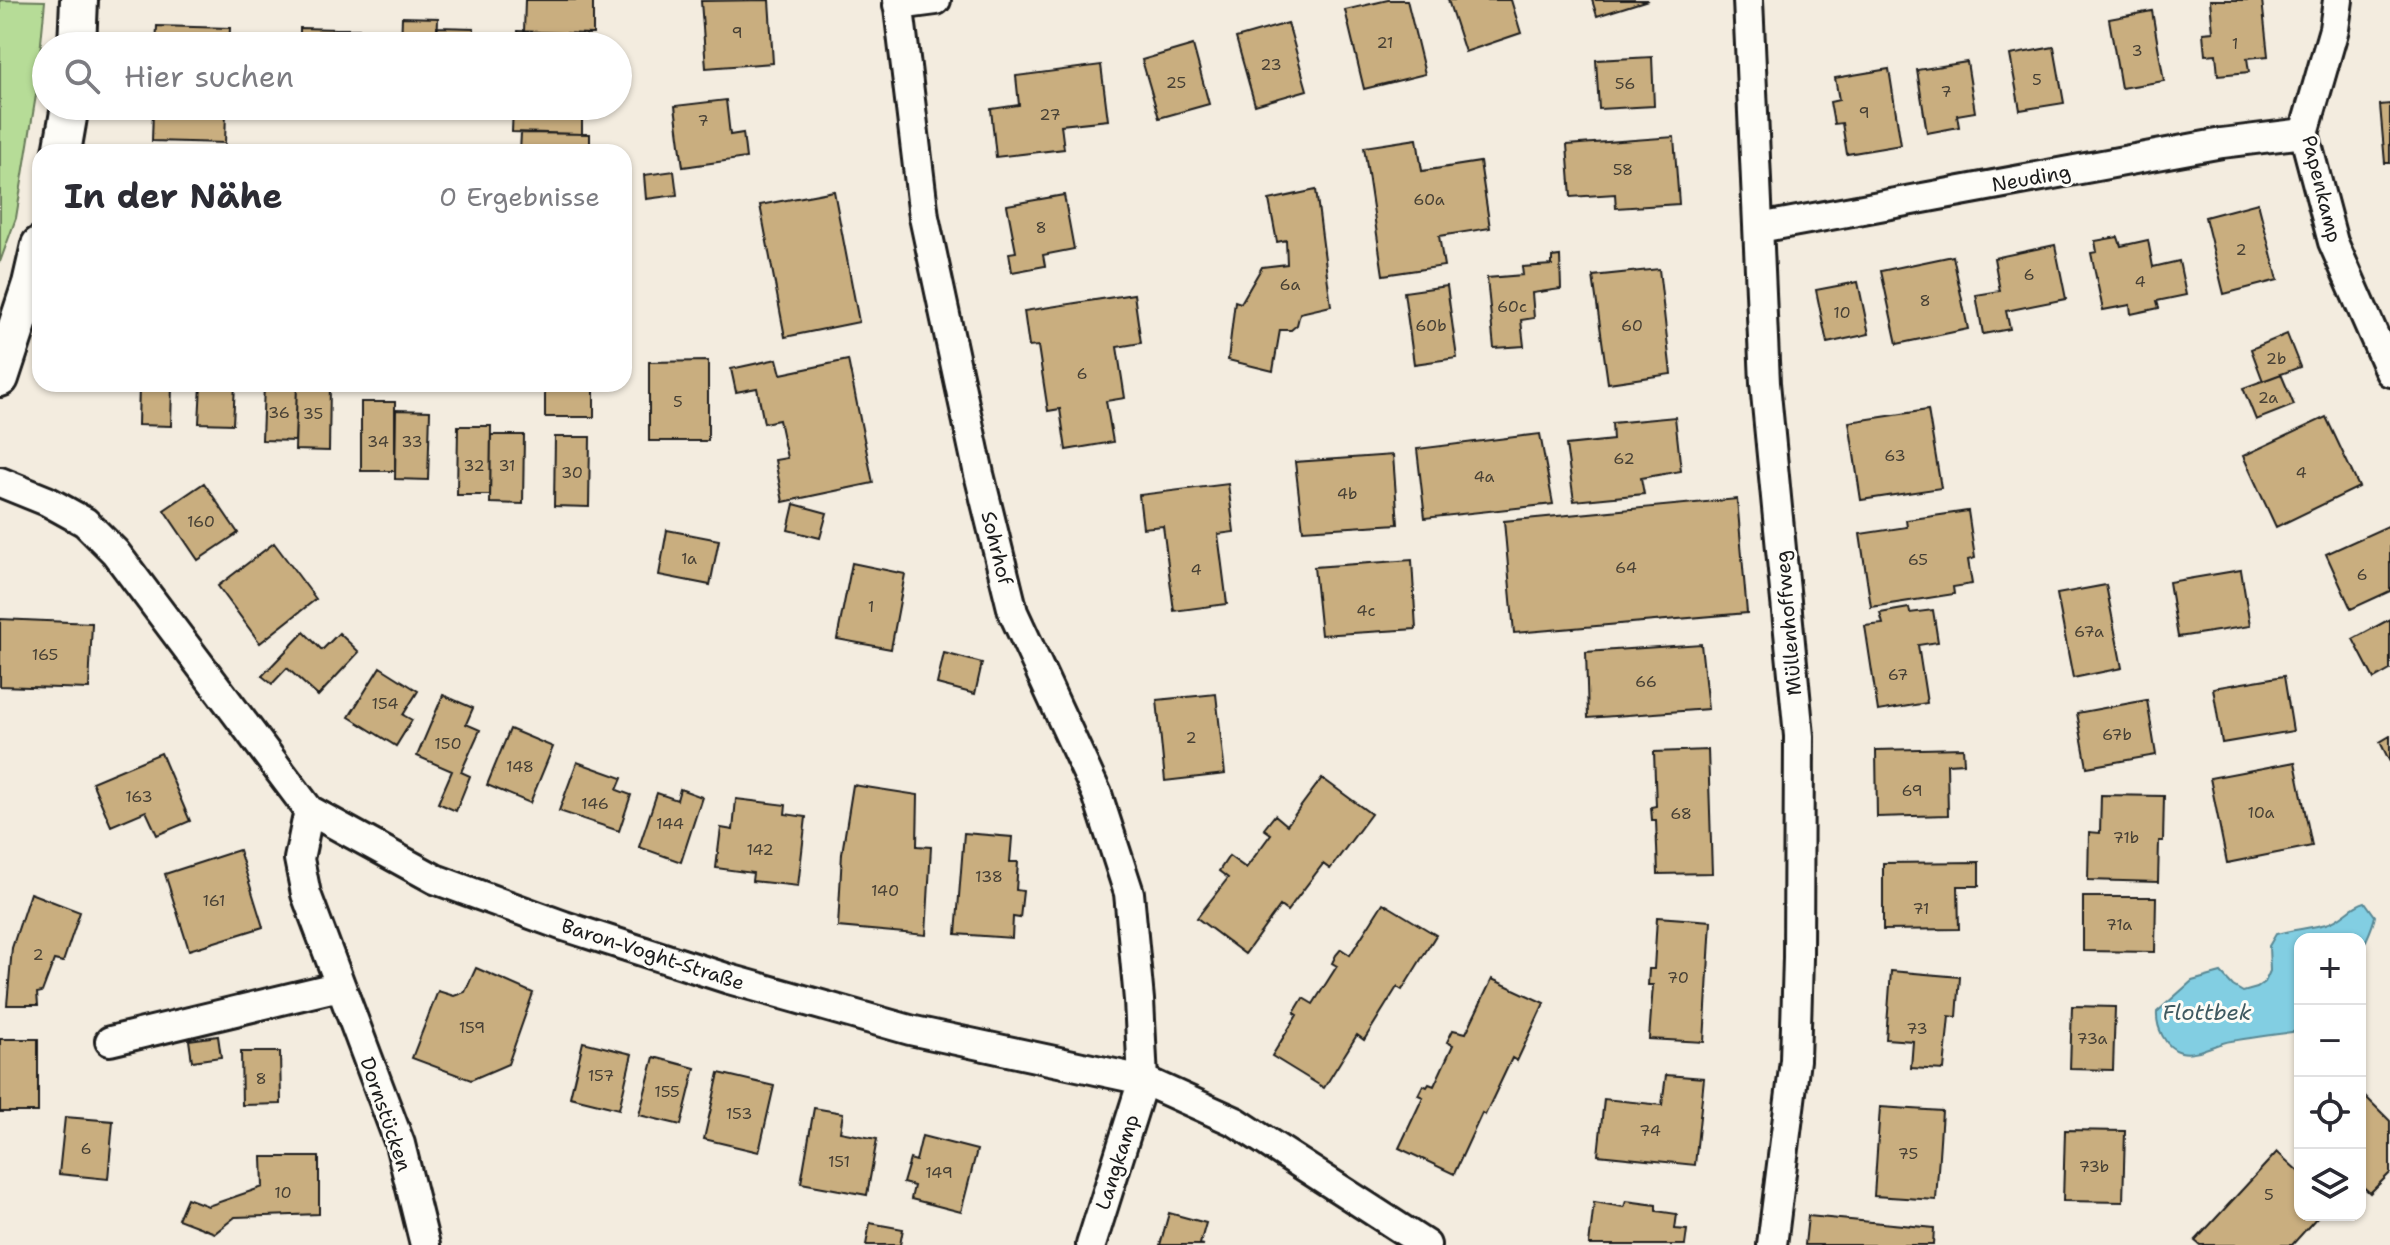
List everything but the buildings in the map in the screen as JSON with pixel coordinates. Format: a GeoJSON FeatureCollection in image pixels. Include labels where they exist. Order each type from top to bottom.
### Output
{"type":"FeatureCollection","features":[{"type":"Feature","properties":{"kind":"street"},"geometry":{"type":"LineString","coordinates":[[78,32],[79,0]]}},
{"type":"Feature","properties":{"kind":"street"},"geometry":{"type":"LineString","coordinates":[[898,3],[936,0]]}},
{"type":"Feature","properties":{"kind":"street","name":"Müllenhoffweg"},"geometry":{"type":"LineString","coordinates":[[1748,0],[1765,383],[1799,736],[1795,1060],[1772,1245]]}},
{"type":"Feature","properties":{"kind":"street","name":"Papenkamp"},"geometry":{"type":"LineString","coordinates":[[2338,0],[2334,29],[2304,133],[2333,242],[2390,372]]}},
{"type":"Feature","properties":{"kind":"street","name":"Sohrhof"},"geometry":{"type":"LineString","coordinates":[[898,3],[924,217],[979,474],[1013,612],[1097,794],[1129,893],[1143,1080]]}},
{"type":"Feature","properties":{"kind":"street"},"geometry":{"type":"LineString","coordinates":[[63,144],[68,120]]}},
{"type":"Feature","properties":{"kind":"street","name":"Neuding"},"geometry":{"type":"LineString","coordinates":[[1759,228],[2222,143],[2304,133]]}},
{"type":"Feature","properties":{"kind":"street"},"geometry":{"type":"LineString","coordinates":[[0,378],[32,280]]}},
{"type":"Feature","properties":{"kind":"street","name":"Baron-Voght-Straße"},"geometry":{"type":"LineString","coordinates":[[0,482],[47,501],[85,522],[115,552],[309,810],[435,879],[564,926],[729,979],[910,1030],[1143,1080],[1236,1122],[1426,1245]]}},
{"type":"Feature","properties":{"kind":"street","name":"Dornstücken"},"geometry":{"type":"LineString","coordinates":[[309,810],[299,859],[306,894],[400,1144],[425,1245]]}},
{"type":"Feature","properties":{"kind":"street"},"geometry":{"type":"LineString","coordinates":[[110,1041],[340,986]]}},
{"type":"Feature","properties":{"kind":"street","name":"Langkamp"},"geometry":{"type":"LineString","coordinates":[[1091,1245],[1143,1080]]}},
{"type":"Feature","properties":{"kind":"green space"},"geometry":{"type":"Polygon","coordinates":[[[0,0],[45,1],[42,32],[32,32],[32,120],[16,218],[0,262],[0,0]]]}},
{"type":"Feature","properties":{"kind":"water","name":"Flottbek"},"geometry":{"type":"Polygon","coordinates":[[[2365,902],[2375,916],[2366,942],[2366,933],[2294,933],[2294,1032],[2231,1041],[2187,1053],[2175,1050],[2166,1042],[2158,1024],[2157,1012],[2192,981],[2221,973],[2243,992],[2257,988],[2265,982],[2270,971],[2269,946],[2276,934],[2332,922],[2365,902]]]}}]}
